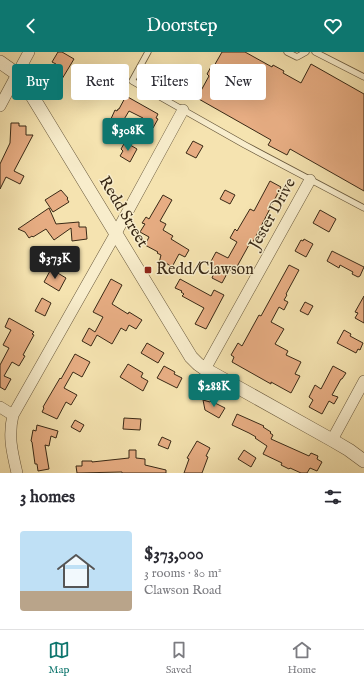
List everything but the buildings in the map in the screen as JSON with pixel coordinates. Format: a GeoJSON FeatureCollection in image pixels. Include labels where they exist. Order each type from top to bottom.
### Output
{"type":"FeatureCollection","features":[{"type":"Feature","properties":{"kind":"street"},"geometry":{"type":"LineString","coordinates":[[22,64],[29,52]]}},
{"type":"Feature","properties":{"kind":"street","name":"Redd Street"},"geometry":{"type":"LineString","coordinates":[[0,62],[12,70]]}},
{"type":"Feature","properties":{"kind":"street"},"geometry":{"type":"LineString","coordinates":[[0,106],[12,83]]}},
{"type":"Feature","properties":{"kind":"street","name":"Redd Street"},"geometry":{"type":"LineString","coordinates":[[34,100],[191,357],[205,369],[332,440],[364,461]]}},
{"type":"Feature","properties":{"kind":"street"},"geometry":{"type":"LineString","coordinates":[[17,473],[10,440],[10,426],[13,415],[116,233],[183,110]]}},
{"type":"Feature","properties":{"kind":"street","name":"Jester Drive"},"geometry":{"type":"LineString","coordinates":[[205,369],[310,180]]}},
{"type":"Feature","properties":{"kind":"street"},"geometry":{"type":"LineString","coordinates":[[332,440],[364,381]]}},
{"type":"Feature","properties":{"kind":"street"},"geometry":{"type":"LineString","coordinates":[[0,407],[13,415]]}},
{"type":"Feature","properties":{"kind":"lane"},"geometry":{"type":"LineString","coordinates":[[148,52],[132,81],[245,145],[364,208]]}},
{"type":"Feature","properties":{"kind":"lane"},"geometry":{"type":"LineString","coordinates":[[287,52],[297,57],[306,52]]}},
{"type":"Feature","properties":{"kind":"lane"},"geometry":{"type":"LineString","coordinates":[[315,52],[364,77]]}},
{"type":"Feature","properties":{"kind":"place","name":"Redd/Clawson"},"geometry":{"type":"Point","coordinates":[148,270]}}]}
